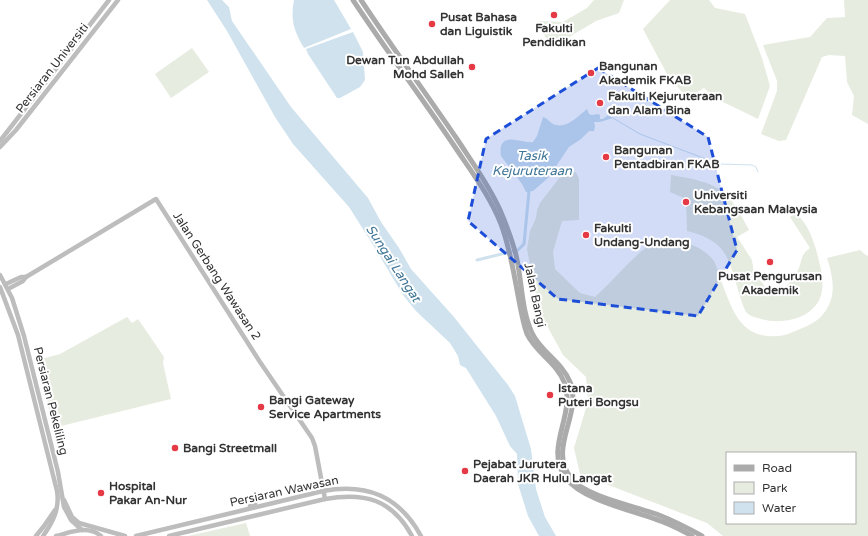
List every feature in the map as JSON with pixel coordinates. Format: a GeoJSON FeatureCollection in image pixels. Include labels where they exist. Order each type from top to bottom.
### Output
{"type":"FeatureCollection","features":[{"type":"Feature","properties":{"kind":"main road","name":"Persiaran Universiti"},"geometry":{"type":"LineString","coordinates":[[0,141],[14,125],[109,0]]}},
{"type":"Feature","properties":{"kind":"main road","name":"Persiaran Universiti"},"geometry":{"type":"LineString","coordinates":[[0,148],[16,130],[118,0]]}},
{"type":"Feature","properties":{"kind":"main road","name":"Jalan Bangi"},"geometry":{"type":"LineString","coordinates":[[354,0],[477,180],[501,223],[511,249]]}},
{"type":"Feature","properties":{"kind":"main road","name":"Jalan Bangi"},"geometry":{"type":"LineString","coordinates":[[361,0],[449,128],[485,183],[499,208],[513,255],[527,320],[532,333],[545,352],[564,372],[571,385],[572,408],[562,451],[570,477],[587,491],[659,515],[702,536]]}},
{"type":"Feature","properties":{"kind":"main road"},"geometry":{"type":"LineString","coordinates":[[0,138],[14,125]]}},
{"type":"Feature","properties":{"kind":"main road","name":"Jalan Gerbang Wawasan 2"},"geometry":{"type":"LineString","coordinates":[[8,290],[23,281],[26,277],[156,199],[260,362],[312,438],[315,446],[325,498]]}},
{"type":"Feature","properties":{"kind":"main road","name":"Jalan Bangi"},"geometry":{"type":"LineString","coordinates":[[513,255],[521,312],[528,335],[534,346],[560,374],[567,392],[568,405],[557,450],[560,470],[574,487],[585,495],[658,520],[680,529],[692,536]]}},
{"type":"Feature","properties":{"kind":"main road","name":"Persiaran Pekeliling"},"geometry":{"type":"LineString","coordinates":[[0,275],[6,284],[26,343],[58,472],[64,507],[68,516],[82,530]]}},
{"type":"Feature","properties":{"kind":"main road","name":"Jalan Gerbang Wawasan 2"},"geometry":{"type":"LineString","coordinates":[[6,284],[21,277],[26,277]]}},
{"type":"Feature","properties":{"kind":"main road","name":"Persiaran Pekeliling"},"geometry":{"type":"LineString","coordinates":[[0,288],[12,317],[21,346],[57,491],[57,506],[52,523],[43,536]]}},
{"type":"Feature","properties":{"kind":"main road"},"geometry":{"type":"LineString","coordinates":[[316,493],[320,490],[322,484],[326,488],[331,489]]}},
{"type":"Feature","properties":{"kind":"main road","name":"Persiaran Wawasan"},"geometry":{"type":"LineString","coordinates":[[136,536],[331,489],[352,488],[382,496],[403,512],[415,524],[419,534]]}},
{"type":"Feature","properties":{"kind":"main road","name":"Persiaran Wawasan"},"geometry":{"type":"LineString","coordinates":[[169,536],[325,498],[342,496],[369,498],[391,509],[408,528],[412,536]]}},
{"type":"Feature","properties":{"kind":"main road"},"geometry":{"type":"LineString","coordinates":[[245,509],[255,504],[256,498]]}},
{"type":"Feature","properties":{"kind":"main road"},"geometry":{"type":"LineString","coordinates":[[63,499],[67,504],[72,517],[79,523],[125,536]]}},
{"type":"Feature","properties":{"kind":"main road"},"geometry":{"type":"LineString","coordinates":[[36,536],[57,506]]}},
{"type":"Feature","properties":{"kind":"main road"},"geometry":{"type":"LineString","coordinates":[[408,528],[419,534]]}},
{"type":"Feature","properties":{"kind":"main road"},"geometry":{"type":"LineString","coordinates":[[56,536],[82,530],[89,530],[99,534],[112,536]]}},
{"type":"Feature","properties":{"kind":"highlighted area"},"geometry":{"type":"Polygon","coordinates":[[[598,68],[708,137],[737,250],[698,316],[558,299],[468,221],[486,139],[598,68]]]}},
{"type":"Feature","properties":{"kind":"green space"},"geometry":{"type":"Polygon","coordinates":[[[594,0],[624,0],[619,13],[596,21],[569,37],[548,44],[539,21],[563,22],[587,8],[594,0]]]}},
{"type":"Feature","properties":{"kind":"green space"},"geometry":{"type":"Polygon","coordinates":[[[670,0],[709,0],[715,8],[745,14],[762,58],[770,86],[758,119],[715,98],[704,88],[687,98],[667,74],[643,29],[670,0]]]}},
{"type":"Feature","properties":{"kind":"green space"},"geometry":{"type":"Polygon","coordinates":[[[844,0],[868,0],[868,124],[852,115],[854,96],[847,82],[845,56],[829,55],[822,57],[786,140],[779,141],[761,134],[777,91],[777,81],[763,45],[810,37],[827,18],[845,17],[844,0]]]}},
{"type":"Feature","properties":{"kind":"green space"},"geometry":{"type":"Polygon","coordinates":[[[192,48],[209,72],[171,98],[155,74],[192,48]]]}},
{"type":"Feature","properties":{"kind":"green space"},"geometry":{"type":"Polygon","coordinates":[[[572,169],[577,174],[579,179],[579,220],[562,221],[553,252],[555,269],[580,293],[595,297],[635,257],[653,244],[668,241],[682,242],[693,245],[702,250],[714,261],[729,302],[745,326],[752,332],[761,335],[781,336],[809,325],[826,311],[831,299],[833,287],[832,276],[827,258],[860,250],[867,256],[868,255],[868,536],[723,536],[707,523],[580,474],[574,448],[588,401],[586,377],[563,355],[539,311],[527,249],[530,231],[536,218],[540,203],[560,177],[572,169]]]}},
{"type":"Feature","properties":{"kind":"green space"},"geometry":{"type":"Polygon","coordinates":[[[671,175],[706,183],[719,189],[732,201],[749,230],[737,237],[752,260],[754,274],[772,294],[780,291],[791,281],[800,267],[803,256],[810,248],[790,217],[797,212],[812,237],[821,270],[822,293],[816,305],[804,315],[789,320],[765,320],[749,315],[744,309],[732,270],[724,252],[710,240],[687,231],[686,199],[670,192],[671,175]]]}},
{"type":"Feature","properties":{"kind":"green space"},"geometry":{"type":"Polygon","coordinates":[[[127,317],[132,323],[138,319],[164,357],[163,363],[171,399],[53,428],[38,360],[60,354],[127,317]]]}},
{"type":"Feature","properties":{"kind":"green space"},"geometry":{"type":"Polygon","coordinates":[[[246,523],[250,536],[188,536],[246,523]]]}},
{"type":"Feature","properties":{"kind":"water","name":"Sungai Langat"},"geometry":{"type":"Polygon","coordinates":[[[207,0],[222,0],[229,7],[232,21],[291,107],[368,198],[381,222],[411,269],[454,317],[508,385],[515,396],[531,449],[536,489],[545,517],[556,536],[539,536],[528,516],[518,484],[517,454],[510,446],[496,416],[466,368],[460,365],[458,356],[450,343],[416,311],[403,295],[349,207],[293,144],[275,117],[227,31],[207,0]]]}},
{"type":"Feature","properties":{"kind":"water"},"geometry":{"type":"Polygon","coordinates":[[[294,0],[334,0],[351,29],[304,48],[294,25],[292,14],[294,0]]]}},
{"type":"Feature","properties":{"kind":"water"},"geometry":{"type":"Polygon","coordinates":[[[353,32],[363,52],[365,80],[360,87],[340,98],[337,98],[306,49],[353,32]]]}},
{"type":"Feature","properties":{"kind":"water","name":"Tasik Kejuruteraan"},"geometry":{"type":"Polygon","coordinates":[[[587,109],[589,114],[600,115],[600,119],[603,119],[608,115],[613,118],[600,122],[594,122],[594,131],[589,131],[581,139],[569,147],[548,178],[533,191],[526,192],[522,184],[501,156],[501,148],[503,143],[506,140],[533,142],[537,136],[543,117],[553,124],[563,125],[572,121],[587,109]]]}},
{"type":"Feature","properties":{"kind":"waterway"},"geometry":{"type":"LineString","coordinates":[[613,118],[640,134],[719,164],[752,165],[756,167],[758,172]]}},
{"type":"Feature","properties":{"kind":"waterway"},"geometry":{"type":"LineString","coordinates":[[477,260],[518,250],[524,244],[529,191]]}},
{"type":"Feature","properties":{"kind":"place","name":"Fakulti Pendidikan"},"geometry":{"type":"Point","coordinates":[554,15]}},
{"type":"Feature","properties":{"kind":"place","name":"Pusat Bahasa dan Liguistik"},"geometry":{"type":"Point","coordinates":[432,24]}},
{"type":"Feature","properties":{"kind":"place","name":"Dewan Tun Abdullah Mohd Salleh"},"geometry":{"type":"Point","coordinates":[472,67]}},
{"type":"Feature","properties":{"kind":"place","name":"Bangunan Akademik FKAB"},"geometry":{"type":"Point","coordinates":[591,73]}},
{"type":"Feature","properties":{"kind":"place","name":"Fakulti Kejuruteraan dan Alam Bina"},"geometry":{"type":"Point","coordinates":[600,103]}},
{"type":"Feature","properties":{"kind":"place","name":"Bangunan Pentadbiran FKAB"},"geometry":{"type":"Point","coordinates":[606,157]}},
{"type":"Feature","properties":{"kind":"place","name":"Universiti Kebangsaan Malaysia"},"geometry":{"type":"Point","coordinates":[686,202]}},
{"type":"Feature","properties":{"kind":"place","name":"Fakulti Undang-Undang"},"geometry":{"type":"Point","coordinates":[586,235]}},
{"type":"Feature","properties":{"kind":"place","name":"Pusat Pengurusan Akademik"},"geometry":{"type":"Point","coordinates":[770,262]}},
{"type":"Feature","properties":{"kind":"place","name":"Istana Puteri Bongsu"},"geometry":{"type":"Point","coordinates":[550,395]}},
{"type":"Feature","properties":{"kind":"place","name":"Bangi Gateway Service Apartments"},"geometry":{"type":"Point","coordinates":[261,407]}},
{"type":"Feature","properties":{"kind":"place","name":"Bangi Streetmall"},"geometry":{"type":"Point","coordinates":[175,448]}},
{"type":"Feature","properties":{"kind":"place","name":"Pejabat Jurutera Daerah JKR Hulu Langat"},"geometry":{"type":"Point","coordinates":[465,471]}},
{"type":"Feature","properties":{"kind":"place","name":"Hospital Pakar An-Nur"},"geometry":{"type":"Point","coordinates":[101,493]}}]}
